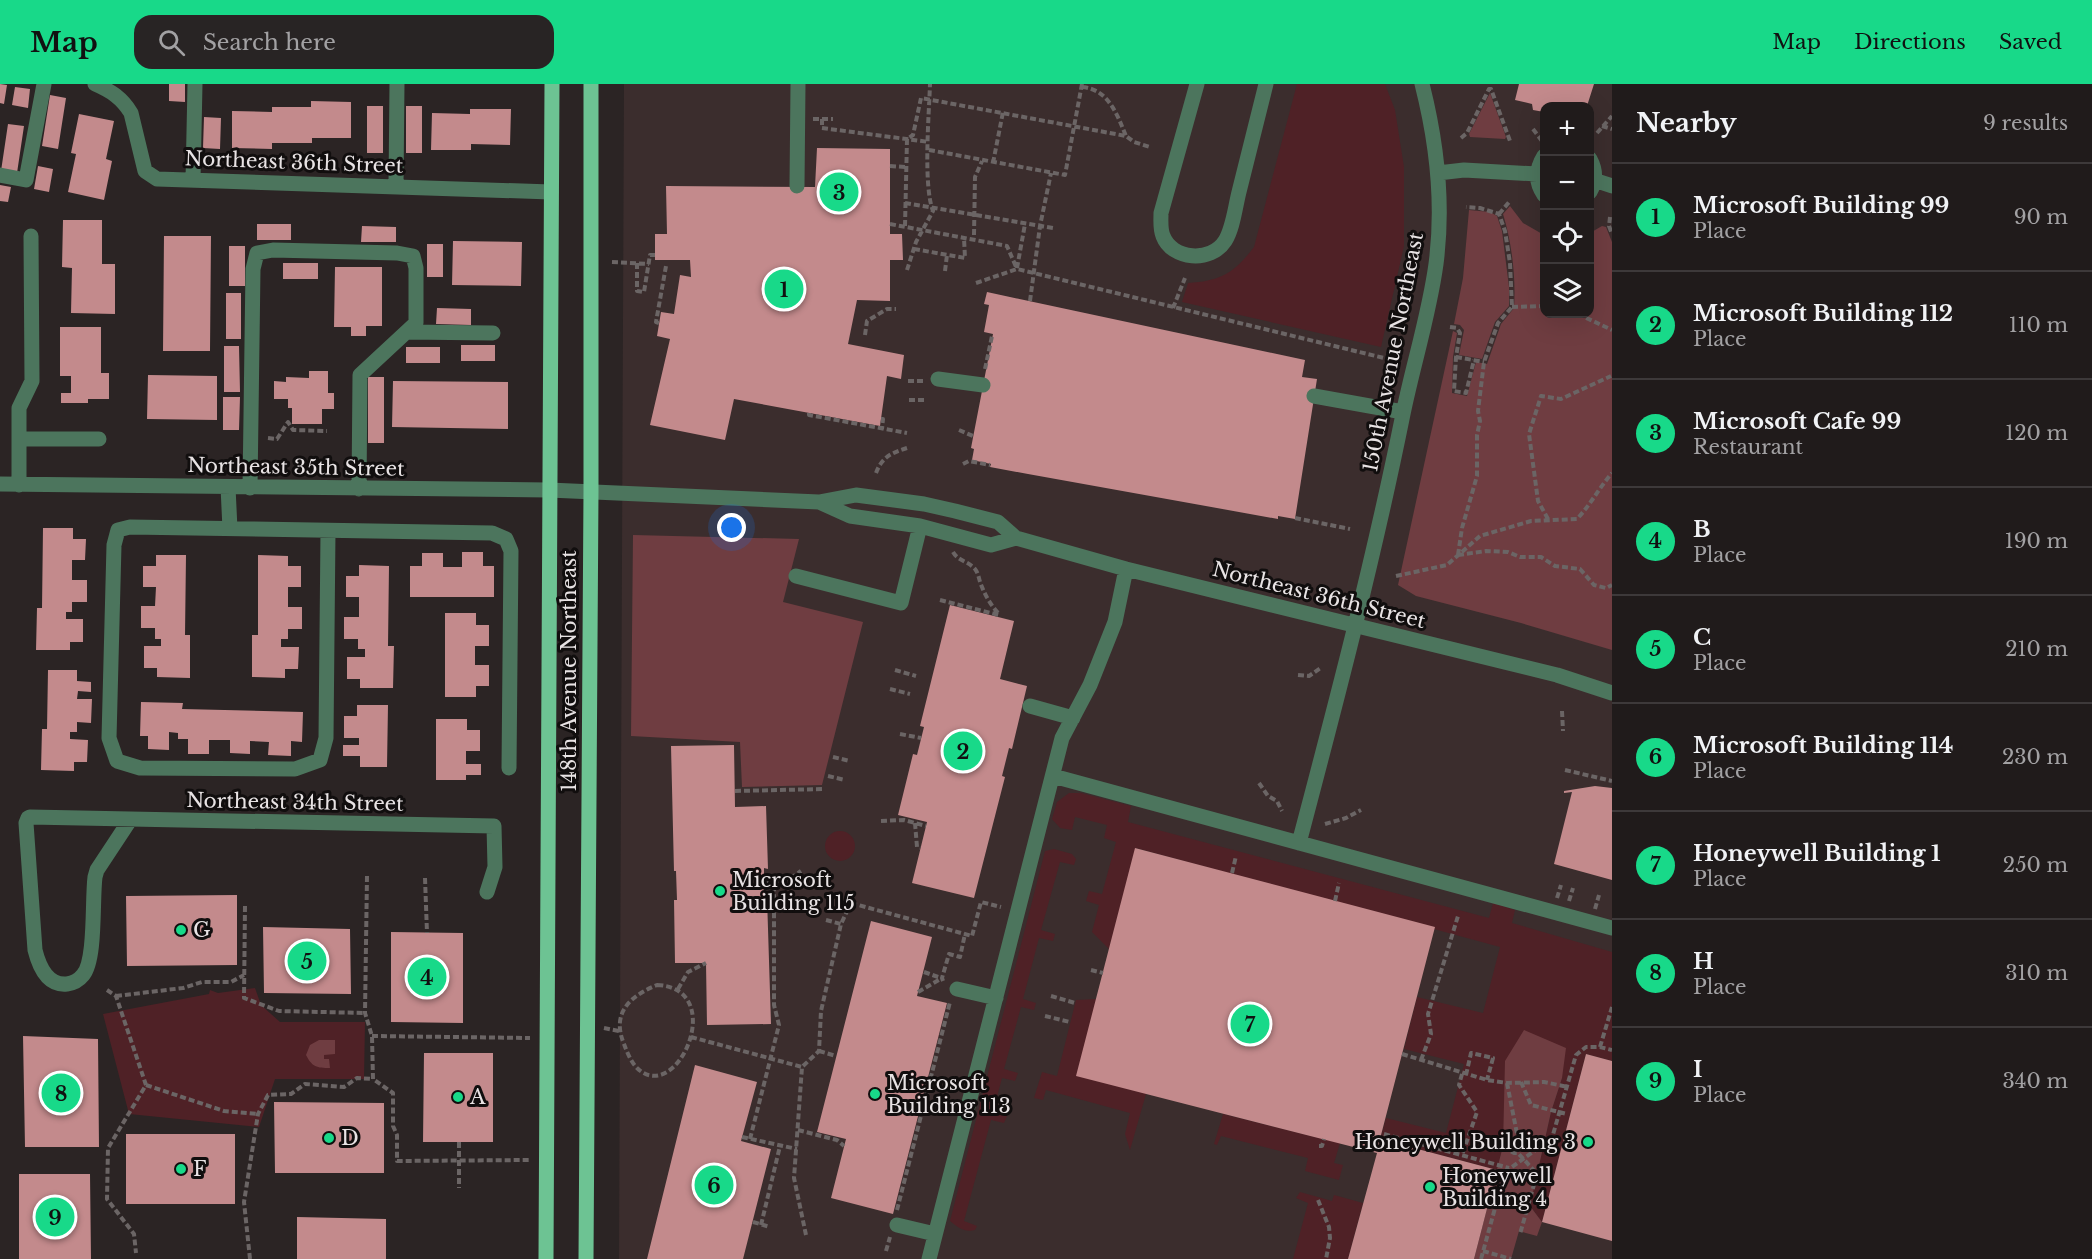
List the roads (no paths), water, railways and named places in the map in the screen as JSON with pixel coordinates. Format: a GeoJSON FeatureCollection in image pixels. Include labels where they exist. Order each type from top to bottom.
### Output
{"type":"FeatureCollection","features":[{"type":"Feature","properties":{"kind":"main road","name":"148th Avenue Northeast"},"geometry":{"type":"LineString","coordinates":[[546,1259],[552,84]]}},
{"type":"Feature","properties":{"kind":"main road","name":"148th Avenue Northeast"},"geometry":{"type":"LineString","coordinates":[[586,1259],[591,84]]}},
{"type":"Feature","properties":{"kind":"street"},"geometry":{"type":"LineString","coordinates":[[0,174],[26,180],[44,84]]}},
{"type":"Feature","properties":{"kind":"street","name":"Northeast 36th Street"},"geometry":{"type":"LineString","coordinates":[[95,84],[118,96],[131,113],[144,166],[148,174],[157,179],[396,185],[551,192]]}},
{"type":"Feature","properties":{"kind":"street"},"geometry":{"type":"LineString","coordinates":[[193,180],[195,84]]}},
{"type":"Feature","properties":{"kind":"street"},"geometry":{"type":"LineString","coordinates":[[396,185],[397,84]]}},
{"type":"Feature","properties":{"kind":"street"},"geometry":{"type":"LineString","coordinates":[[797,186],[798,84]]}},
{"type":"Feature","properties":{"kind":"street"},"geometry":{"type":"LineString","coordinates":[[1197,84],[1161,213],[1163,238],[1170,247],[1185,255],[1195,256],[1213,252],[1225,241],[1266,84]]}},
{"type":"Feature","properties":{"kind":"street","name":"150th Avenue Northeast"},"geometry":{"type":"LineString","coordinates":[[1299,843],[1356,626],[1387,495],[1436,265],[1439,220],[1438,173],[1432,121],[1422,84]]}},
{"type":"Feature","properties":{"kind":"street"},"geometry":{"type":"LineString","coordinates":[[1540,186],[1537,174],[1542,156]]}},
{"type":"Feature","properties":{"kind":"street"},"geometry":{"type":"LineString","coordinates":[[1438,173],[1464,170],[1537,174]]}},
{"type":"Feature","properties":{"kind":"street"},"geometry":{"type":"LineString","coordinates":[[1594,186],[1612,186]]}},
{"type":"Feature","properties":{"kind":"street"},"geometry":{"type":"LineString","coordinates":[[19,485],[19,408],[32,381],[31,236]]}},
{"type":"Feature","properties":{"kind":"street"},"geometry":{"type":"LineString","coordinates":[[250,488],[253,269],[257,253],[273,250],[397,253],[413,256],[416,268],[416,323],[360,375],[358,489]]}},
{"type":"Feature","properties":{"kind":"street"},"geometry":{"type":"LineString","coordinates":[[407,332],[493,333]]}},
{"type":"Feature","properties":{"kind":"street"},"geometry":{"type":"LineString","coordinates":[[931,380],[984,377]]}},
{"type":"Feature","properties":{"kind":"street"},"geometry":{"type":"LineString","coordinates":[[1314,396],[1403,412]]}},
{"type":"Feature","properties":{"kind":"street"},"geometry":{"type":"LineString","coordinates":[[19,439],[99,439]]}},
{"type":"Feature","properties":{"kind":"street","name":"Northeast 35th Street"},"geometry":{"type":"LineString","coordinates":[[0,484],[591,491]]}},
{"type":"Feature","properties":{"kind":"street"},"geometry":{"type":"LineString","coordinates":[[228,487],[230,529]]}},
{"type":"Feature","properties":{"kind":"street","name":"Northeast 36th Street"},"geometry":{"type":"LineString","coordinates":[[591,491],[819,502],[856,495],[924,504],[998,522],[1016,538],[1126,569],[1557,675],[1612,693]]}},
{"type":"Feature","properties":{"kind":"street","name":"Northeast 36th Street"},"geometry":{"type":"LineString","coordinates":[[819,502],[850,516],[920,526],[991,545],[1016,538]]}},
{"type":"Feature","properties":{"kind":"street"},"geometry":{"type":"LineString","coordinates":[[328,531],[326,738],[320,760],[295,769],[140,768],[117,761],[109,738],[114,545],[118,530],[130,526],[492,533],[506,539],[512,551],[509,768]]}},
{"type":"Feature","properties":{"kind":"street"},"geometry":{"type":"LineString","coordinates":[[796,576],[901,603],[920,526]]}},
{"type":"Feature","properties":{"kind":"street"},"geometry":{"type":"LineString","coordinates":[[929,1259],[1062,738],[1090,685],[1115,622],[1126,569]]}},
{"type":"Feature","properties":{"kind":"street"},"geometry":{"type":"LineString","coordinates":[[1030,706],[1073,718]]}},
{"type":"Feature","properties":{"kind":"street"},"geometry":{"type":"LineString","coordinates":[[1053,776],[1612,928]]}},
{"type":"Feature","properties":{"kind":"street","name":"Northeast 34th Street"},"geometry":{"type":"LineString","coordinates":[[130,820],[97,870],[87,970],[77,981],[60,984],[49,979],[39,965],[37,957],[27,839],[28,818],[494,826],[495,867],[487,892]]}},
{"type":"Feature","properties":{"kind":"street"},"geometry":{"type":"LineString","coordinates":[[951,992],[996,998]]}},
{"type":"Feature","properties":{"kind":"street"},"geometry":{"type":"LineString","coordinates":[[895,1223],[935,1234]]}},
{"type":"Feature","properties":{"kind":"place","name":"Microsoft Cafe 99"},"geometry":{"type":"Point","coordinates":[839,192]}},
{"type":"Feature","properties":{"kind":"place","name":"Microsoft Building 99"},"geometry":{"type":"Point","coordinates":[784,289]}},
{"type":"Feature","properties":{"kind":"place","name":"Microsoft Building 112"},"geometry":{"type":"Point","coordinates":[963,751]}},
{"type":"Feature","properties":{"kind":"place","name":"Microsoft Building 115"},"geometry":{"type":"Point","coordinates":[720,891]}},
{"type":"Feature","properties":{"kind":"place","name":"G"},"geometry":{"type":"Point","coordinates":[181,930]}},
{"type":"Feature","properties":{"kind":"place","name":"C"},"geometry":{"type":"Point","coordinates":[307,961]}},
{"type":"Feature","properties":{"kind":"place","name":"B"},"geometry":{"type":"Point","coordinates":[427,977]}},
{"type":"Feature","properties":{"kind":"place","name":"Honeywell Building 1"},"geometry":{"type":"Point","coordinates":[1250,1024]}},
{"type":"Feature","properties":{"kind":"place","name":"H"},"geometry":{"type":"Point","coordinates":[61,1093]}},
{"type":"Feature","properties":{"kind":"place","name":"Microsoft Building 113"},"geometry":{"type":"Point","coordinates":[875,1094]}},
{"type":"Feature","properties":{"kind":"place","name":"A"},"geometry":{"type":"Point","coordinates":[458,1097]}},
{"type":"Feature","properties":{"kind":"place","name":"D"},"geometry":{"type":"Point","coordinates":[329,1138]}},
{"type":"Feature","properties":{"kind":"place","name":"Honeywell Building 3"},"geometry":{"type":"Point","coordinates":[1588,1142]}},
{"type":"Feature","properties":{"kind":"place","name":"F"},"geometry":{"type":"Point","coordinates":[181,1169]}},
{"type":"Feature","properties":{"kind":"place","name":"Microsoft Building 114"},"geometry":{"type":"Point","coordinates":[714,1185]}},
{"type":"Feature","properties":{"kind":"place","name":"Honeywell Building 4"},"geometry":{"type":"Point","coordinates":[1430,1187]}},
{"type":"Feature","properties":{"kind":"place","name":"I"},"geometry":{"type":"Point","coordinates":[55,1217]}}]}
